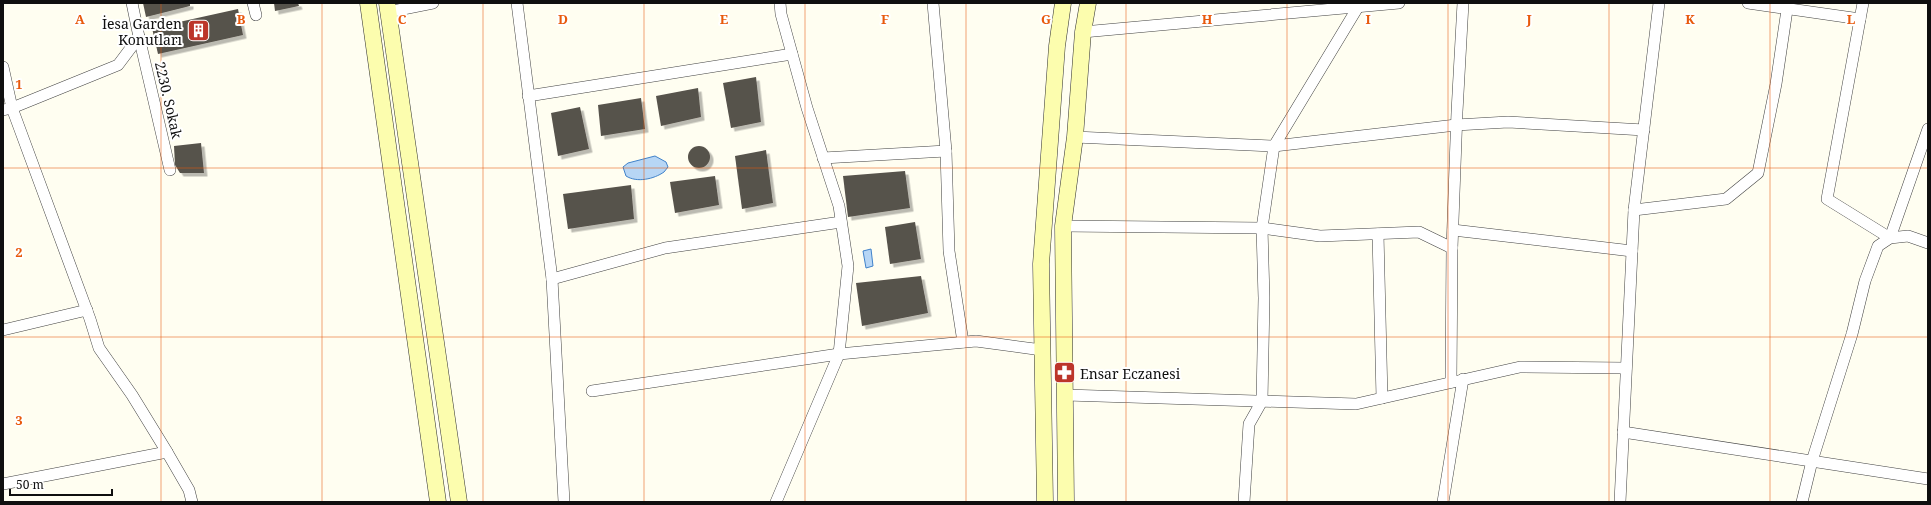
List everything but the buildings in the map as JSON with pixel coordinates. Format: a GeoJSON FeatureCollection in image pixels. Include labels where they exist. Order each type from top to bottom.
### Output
{"type":"FeatureCollection","features":[{"type":"Feature","properties":{"kind":"main road"},"geometry":{"type":"LineString","coordinates":[[368,3],[438,502]]}},
{"type":"Feature","properties":{"kind":"main road"},"geometry":{"type":"LineString","coordinates":[[1046,502],[1041,264],[1057,46],[1063,3]]}},
{"type":"Feature","properties":{"kind":"main road"},"geometry":{"type":"LineString","coordinates":[[1066,502],[1063,226],[1075,137],[1083,32],[1088,3]]}},
{"type":"Feature","properties":{"kind":"main road"},"geometry":{"type":"LineString","coordinates":[[388,8],[459,502]]}},
{"type":"Feature","properties":{"kind":"street","name":"2230. Sokak"},"geometry":{"type":"LineString","coordinates":[[132,3],[170,170]]}},
{"type":"Feature","properties":{"kind":"street"},"geometry":{"type":"LineString","coordinates":[[253,3],[256,15]]}},
{"type":"Feature","properties":{"kind":"street"},"geometry":{"type":"LineString","coordinates":[[388,8],[433,3]]}},
{"type":"Feature","properties":{"kind":"street"},"geometry":{"type":"LineString","coordinates":[[517,3],[552,279],[564,502]]}},
{"type":"Feature","properties":{"kind":"street"},"geometry":{"type":"LineString","coordinates":[[776,502],[839,354],[848,266],[839,206],[792,54],[781,14],[780,3]]}},
{"type":"Feature","properties":{"kind":"street"},"geometry":{"type":"LineString","coordinates":[[933,3],[946,151],[949,251],[963,342]]}},
{"type":"Feature","properties":{"kind":"street"},"geometry":{"type":"LineString","coordinates":[[1083,32],[1399,3]]}},
{"type":"Feature","properties":{"kind":"street"},"geometry":{"type":"LineString","coordinates":[[1451,382],[1452,248],[1456,125],[1463,3]]}},
{"type":"Feature","properties":{"kind":"street"},"geometry":{"type":"LineString","coordinates":[[1620,502],[1634,210],[1659,3]]}},
{"type":"Feature","properties":{"kind":"street"},"geometry":{"type":"LineString","coordinates":[[1748,3],[1787,5],[1860,19]]}},
{"type":"Feature","properties":{"kind":"street"},"geometry":{"type":"LineString","coordinates":[[1863,3],[1827,199],[1890,238]]}},
{"type":"Feature","properties":{"kind":"street"},"geometry":{"type":"LineString","coordinates":[[1634,210],[1726,199],[1758,173],[1776,84],[1787,5]]}},
{"type":"Feature","properties":{"kind":"street"},"geometry":{"type":"LineString","coordinates":[[1244,502],[1249,424],[1262,402],[1264,298],[1262,228],[1274,146],[1358,7]]}},
{"type":"Feature","properties":{"kind":"street"},"geometry":{"type":"LineString","coordinates":[[8,109],[118,65],[139,37]]}},
{"type":"Feature","properties":{"kind":"street"},"geometry":{"type":"LineString","coordinates":[[528,96],[792,54]]}},
{"type":"Feature","properties":{"kind":"street"},"geometry":{"type":"LineString","coordinates":[[3,67],[8,109],[87,310],[99,348],[132,395],[167,452],[189,490],[192,502]]}},
{"type":"Feature","properties":{"kind":"street"},"geometry":{"type":"LineString","coordinates":[[1075,137],[1274,146],[1456,125],[1508,122],[1644,130]]}},
{"type":"Feature","properties":{"kind":"street"},"geometry":{"type":"LineString","coordinates":[[1890,238],[1928,129]]}},
{"type":"Feature","properties":{"kind":"street"},"geometry":{"type":"LineString","coordinates":[[823,158],[946,151]]}},
{"type":"Feature","properties":{"kind":"street"},"geometry":{"type":"LineString","coordinates":[[552,279],[665,248],[841,222]]}},
{"type":"Feature","properties":{"kind":"street"},"geometry":{"type":"LineString","coordinates":[[1063,226],[1262,228],[1320,236],[1419,232],[1452,248]]}},
{"type":"Feature","properties":{"kind":"street"},"geometry":{"type":"LineString","coordinates":[[1453,230],[1632,251]]}},
{"type":"Feature","properties":{"kind":"street"},"geometry":{"type":"LineString","coordinates":[[1378,234],[1382,398]]}},
{"type":"Feature","properties":{"kind":"street"},"geometry":{"type":"LineString","coordinates":[[1802,502],[1812,461],[1852,334],[1865,281],[1878,246],[1890,238],[1908,236],[1928,243]]}},
{"type":"Feature","properties":{"kind":"street"},"geometry":{"type":"LineString","coordinates":[[3,330],[87,310]]}},
{"type":"Feature","properties":{"kind":"street"},"geometry":{"type":"LineString","coordinates":[[592,391],[839,354],[963,342],[976,341],[1042,350]]}},
{"type":"Feature","properties":{"kind":"street"},"geometry":{"type":"LineString","coordinates":[[1066,395],[1356,404],[1520,367],[1626,368]]}},
{"type":"Feature","properties":{"kind":"street"},"geometry":{"type":"LineString","coordinates":[[1443,502],[1463,379]]}},
{"type":"Feature","properties":{"kind":"street"},"geometry":{"type":"LineString","coordinates":[[1623,432],[1928,479]]}},
{"type":"Feature","properties":{"kind":"street"},"geometry":{"type":"LineString","coordinates":[[3,484],[167,452]]}},
{"type":"Feature","properties":{"kind":"water"},"geometry":{"type":"Polygon","coordinates":[[[655,156],[666,162],[668,167],[664,172],[655,177],[640,180],[626,176],[623,167],[628,163],[655,156]]]}},
{"type":"Feature","properties":{"kind":"water"},"geometry":{"type":"Polygon","coordinates":[[[871,249],[873,266],[866,268],[863,251],[871,249]]]}},
{"type":"Feature","properties":{"kind":"place","name":"İesa Garden Konutları"},"geometry":{"type":"Point","coordinates":[198,31]}},
{"type":"Feature","properties":{"kind":"place","name":"Ensar Eczanesi"},"geometry":{"type":"Point","coordinates":[1065,373]}}]}
